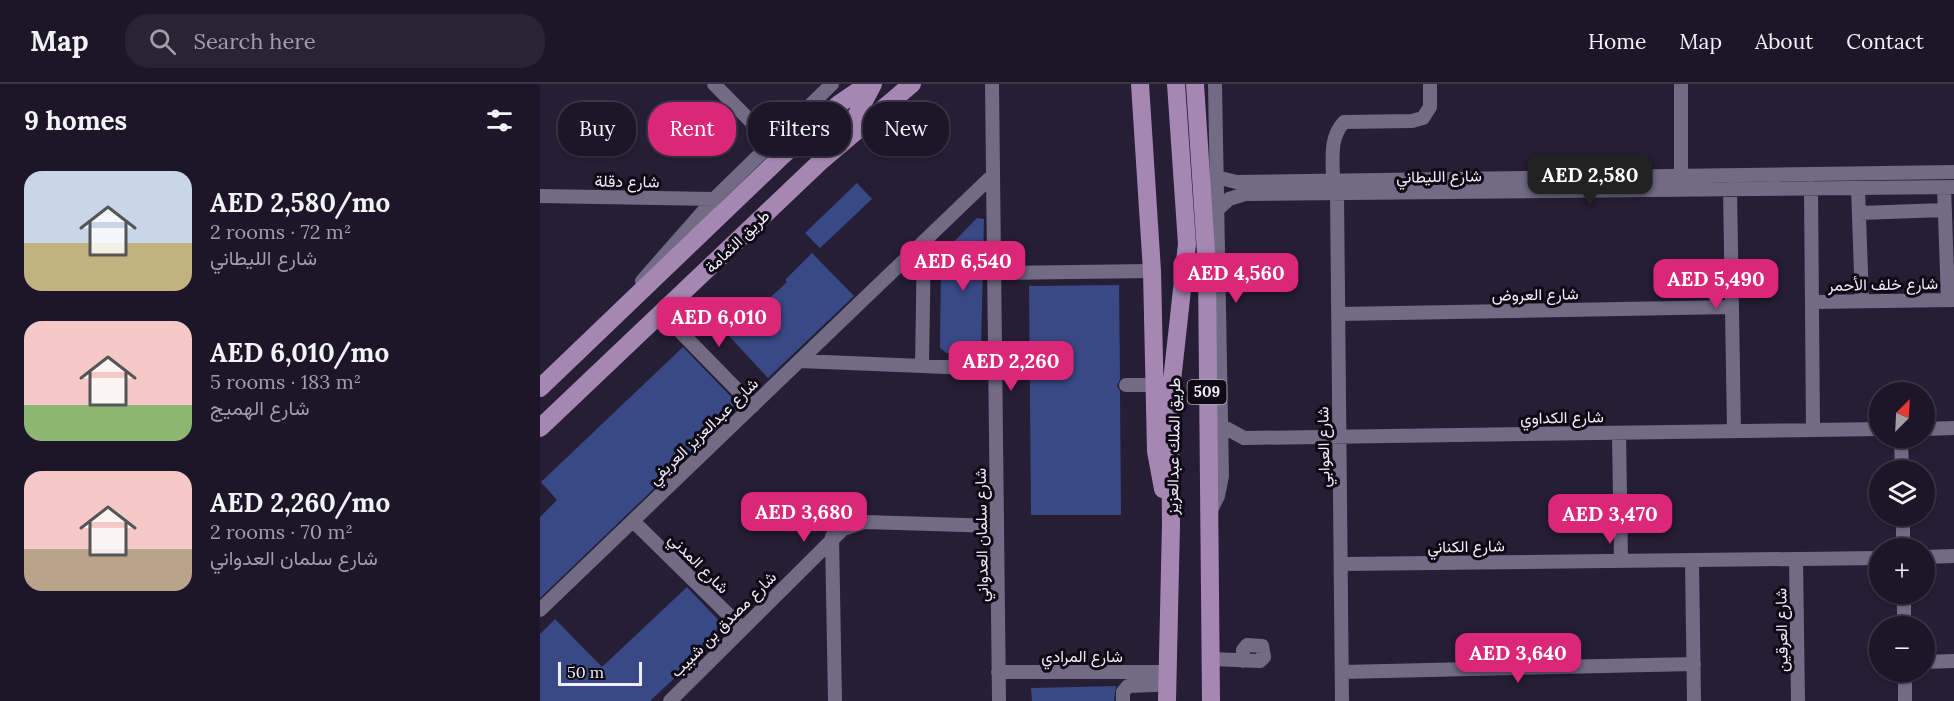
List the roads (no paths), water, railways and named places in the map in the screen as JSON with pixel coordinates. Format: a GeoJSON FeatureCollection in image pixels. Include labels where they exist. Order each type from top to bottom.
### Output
{"type":"FeatureCollection","features":[{"type":"Feature","properties":{"kind":"main road","name":"طريق الثمامة"},"geometry":{"type":"LineString","coordinates":[[844,102],[868,84]]}},
{"type":"Feature","properties":{"kind":"main road"},"geometry":{"type":"LineString","coordinates":[[820,162],[855,118],[873,84]]}},
{"type":"Feature","properties":{"kind":"main road","name":"طريق الثمامة"},"geometry":{"type":"LineString","coordinates":[[540,428],[820,162],[912,84]]}},
{"type":"Feature","properties":{"kind":"main road"},"geometry":{"type":"LineString","coordinates":[[1140,84],[1152,270],[1156,451],[1161,484],[1170,507]]}},
{"type":"Feature","properties":{"kind":"main road","name":"طريق الملك عبدالعزيز"},"geometry":{"type":"LineString","coordinates":[[1167,701],[1170,399],[1187,244],[1176,84]]}},
{"type":"Feature","properties":{"kind":"main road","name":"طريق الملك عبدالعزيز"},"geometry":{"type":"LineString","coordinates":[[1197,88],[1207,268],[1211,701]]}},
{"type":"Feature","properties":{"kind":"main road","name":"طريق الثمامة"},"geometry":{"type":"LineString","coordinates":[[540,388],[783,156]]}},
{"type":"Feature","properties":{"kind":"main road"},"geometry":{"type":"LineString","coordinates":[[820,162],[822,156]]}},
{"type":"Feature","properties":{"kind":"street"},"geometry":{"type":"LineString","coordinates":[[714,84],[748,119]]}},
{"type":"Feature","properties":{"kind":"street"},"geometry":{"type":"LineString","coordinates":[[814,102],[832,84]]}},
{"type":"Feature","properties":{"kind":"street","name":"شارع سلمان العدواني"},"geometry":{"type":"LineString","coordinates":[[992,84],[999,701]]}},
{"type":"Feature","properties":{"kind":"street"},"geometry":{"type":"LineString","coordinates":[[1209,514],[1221,486],[1222,451],[1215,84]]}},
{"type":"Feature","properties":{"kind":"street","name":"شارع العوابي"},"geometry":{"type":"LineString","coordinates":[[1342,701],[1338,314],[1333,145],[1335,131],[1344,122],[1412,121],[1423,118],[1430,107],[1430,84]]}},
{"type":"Feature","properties":{"kind":"street"},"geometry":{"type":"LineString","coordinates":[[1682,84],[1682,177]]}},
{"type":"Feature","properties":{"kind":"street"},"geometry":{"type":"LineString","coordinates":[[607,324],[656,264],[714,200],[760,156]]}},
{"type":"Feature","properties":{"kind":"street","name":"شارع الليطاني"},"geometry":{"type":"LineString","coordinates":[[1218,209],[1230,199],[1245,194],[1335,187],[1954,172]]}},
{"type":"Feature","properties":{"kind":"street","name":"شارع عبدالعزيز العريفي"},"geometry":{"type":"LineString","coordinates":[[540,610],[993,176]]}},
{"type":"Feature","properties":{"kind":"street","name":"شارع الليطاني"},"geometry":{"type":"LineString","coordinates":[[1217,177],[1236,182],[1335,187],[1730,189],[1949,187]]}},
{"type":"Feature","properties":{"kind":"street"},"geometry":{"type":"LineString","coordinates":[[1949,187],[1945,210],[1951,300]]}},
{"type":"Feature","properties":{"kind":"street"},"geometry":{"type":"LineString","coordinates":[[1811,188],[1813,430]]}},
{"type":"Feature","properties":{"kind":"street"},"geometry":{"type":"LineString","coordinates":[[1858,188],[1862,301]]}},
{"type":"Feature","properties":{"kind":"street"},"geometry":{"type":"LineString","coordinates":[[1730,189],[1734,431]]}},
{"type":"Feature","properties":{"kind":"street","name":"شارع دقلة"},"geometry":{"type":"LineString","coordinates":[[541,197],[714,200]]}},
{"type":"Feature","properties":{"kind":"street"},"geometry":{"type":"LineString","coordinates":[[1859,213],[1945,210]]}},
{"type":"Feature","properties":{"kind":"street"},"geometry":{"type":"LineString","coordinates":[[922,366],[924,242]]}},
{"type":"Feature","properties":{"kind":"street"},"geometry":{"type":"LineString","coordinates":[[994,273],[1152,270]]}},
{"type":"Feature","properties":{"kind":"street","name":"شارع خلف الأحمر"},"geometry":{"type":"LineString","coordinates":[[1812,302],[1951,300]]}},
{"type":"Feature","properties":{"kind":"street","name":"شارع العروض"},"geometry":{"type":"LineString","coordinates":[[1338,314],[1732,308]]}},
{"type":"Feature","properties":{"kind":"street"},"geometry":{"type":"LineString","coordinates":[[662,313],[753,406]]}},
{"type":"Feature","properties":{"kind":"street"},"geometry":{"type":"LineString","coordinates":[[800,362],[995,369]]}},
{"type":"Feature","properties":{"kind":"street"},"geometry":{"type":"LineString","coordinates":[[1126,385],[1153,384]]}},
{"type":"Feature","properties":{"kind":"street","name":"شارع الكداوي"},"geometry":{"type":"LineString","coordinates":[[1222,426],[1244,438]]}},
{"type":"Feature","properties":{"kind":"street"},"geometry":{"type":"LineString","coordinates":[[1935,429],[1954,428]]}},
{"type":"Feature","properties":{"kind":"street","name":"شارع الكداوي"},"geometry":{"type":"LineString","coordinates":[[1222,451],[1244,438],[1869,429]]}},
{"type":"Feature","properties":{"kind":"street"},"geometry":{"type":"LineString","coordinates":[[1619,433],[1621,561]]}},
{"type":"Feature","properties":{"kind":"street","name":"شارع المدني"},"geometry":{"type":"LineString","coordinates":[[633,521],[742,628]]}},
{"type":"Feature","properties":{"kind":"street","name":"شارع مصدق بن شبيب"},"geometry":{"type":"LineString","coordinates":[[670,701],[832,536],[850,525],[864,522],[997,526]]}},
{"type":"Feature","properties":{"kind":"street"},"geometry":{"type":"LineString","coordinates":[[832,536],[835,701]]}},
{"type":"Feature","properties":{"kind":"street"},"geometry":{"type":"LineString","coordinates":[[1935,557],[1954,556]]}},
{"type":"Feature","properties":{"kind":"street","name":"شارع الكناني"},"geometry":{"type":"LineString","coordinates":[[1341,564],[1869,558]]}},
{"type":"Feature","properties":{"kind":"street","name":"شارع العرقين"},"geometry":{"type":"LineString","coordinates":[[1796,559],[1798,701]]}},
{"type":"Feature","properties":{"kind":"street"},"geometry":{"type":"LineString","coordinates":[[1692,560],[1694,701]]}},
{"type":"Feature","properties":{"kind":"street"},"geometry":{"type":"LineString","coordinates":[[1210,659],[1243,661]]}},
{"type":"Feature","properties":{"kind":"street"},"geometry":{"type":"LineString","coordinates":[[1935,662],[1954,661]]}},
{"type":"Feature","properties":{"kind":"street"},"geometry":{"type":"LineString","coordinates":[[1342,672],[1694,664]]}},
{"type":"Feature","properties":{"kind":"street","name":"شارع المرادي"},"geometry":{"type":"LineString","coordinates":[[998,672],[1166,674]]}},
{"type":"Feature","properties":{"kind":"street"},"geometry":{"type":"LineString","coordinates":[[1123,701],[1123,692],[1128,686],[1150,686],[1166,674]]}},
{"type":"Feature","properties":{"kind":"street"},"geometry":{"type":"LineString","coordinates":[[1905,682],[1905,701]]}}]}
